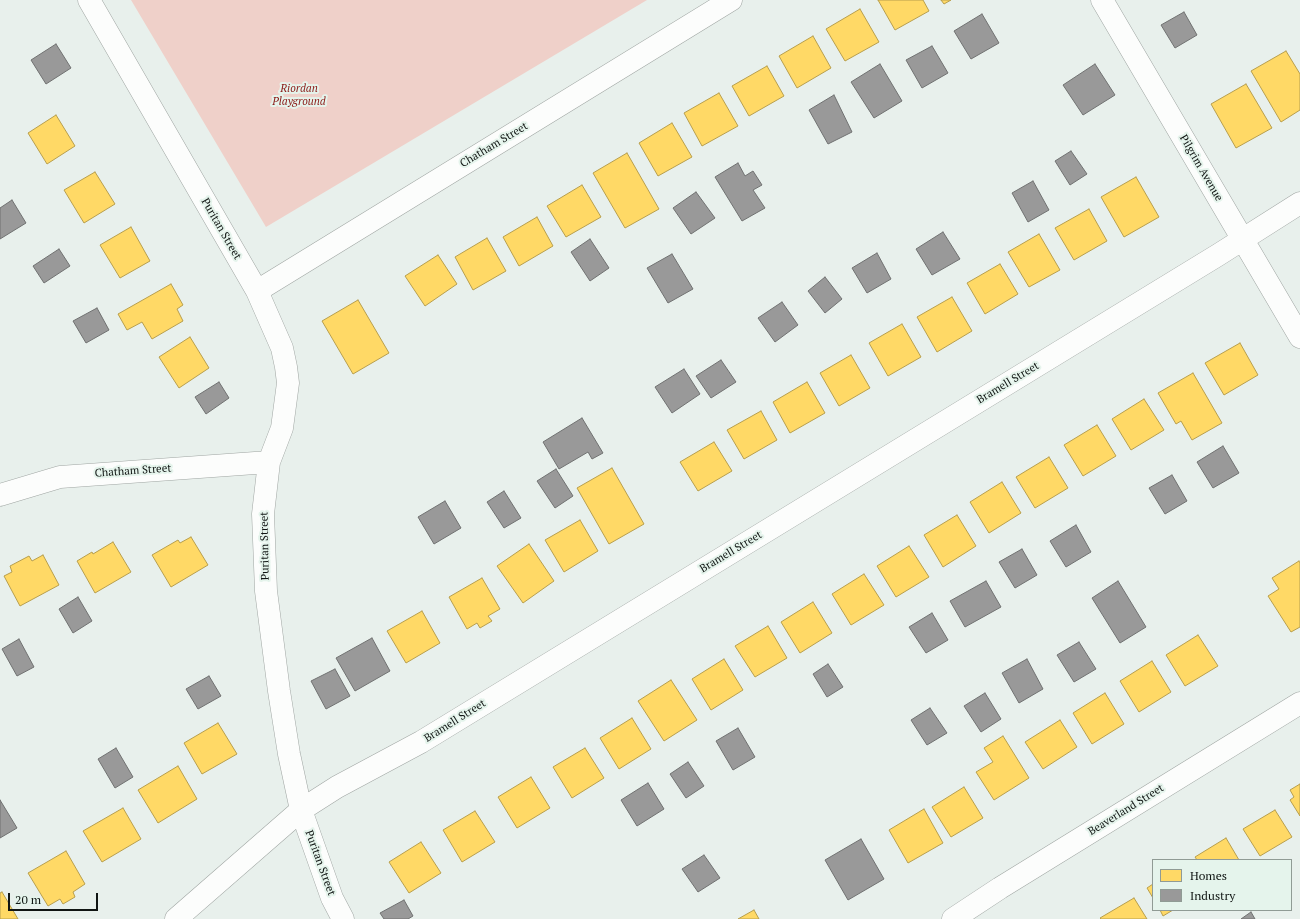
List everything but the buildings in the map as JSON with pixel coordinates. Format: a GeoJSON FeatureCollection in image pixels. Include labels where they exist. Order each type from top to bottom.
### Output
{"type":"FeatureCollection","features":[{"type":"Feature","properties":{"kind":"street","name":"Puritan Street"},"geometry":{"type":"LineString","coordinates":[[88,0],[257,290],[282,348],[288,383],[282,428],[269,462],[263,514],[266,591],[289,754],[302,810],[332,898],[343,919]]}},
{"type":"Feature","properties":{"kind":"street","name":"Chatham Street"},"geometry":{"type":"LineString","coordinates":[[257,290],[731,0]]}},
{"type":"Feature","properties":{"kind":"street","name":"Pilgrim Avenue"},"geometry":{"type":"LineString","coordinates":[[1102,0],[1300,337]]}},
{"type":"Feature","properties":{"kind":"street","name":"Bramell Street"},"geometry":{"type":"LineString","coordinates":[[176,919],[302,810],[337,787],[421,742],[1300,203]]}},
{"type":"Feature","properties":{"kind":"street","name":"Chatham Street"},"geometry":{"type":"LineString","coordinates":[[0,495],[60,477],[269,462]]}},
{"type":"Feature","properties":{"kind":"street","name":"Beaverland Street"},"geometry":{"type":"LineString","coordinates":[[953,919],[1300,703]]}},
{"type":"Feature","properties":{"kind":"green space","name":"Riordan Playground"},"geometry":{"type":"Polygon","coordinates":[[[131,0],[647,0],[266,227],[131,0]]]}}]}
